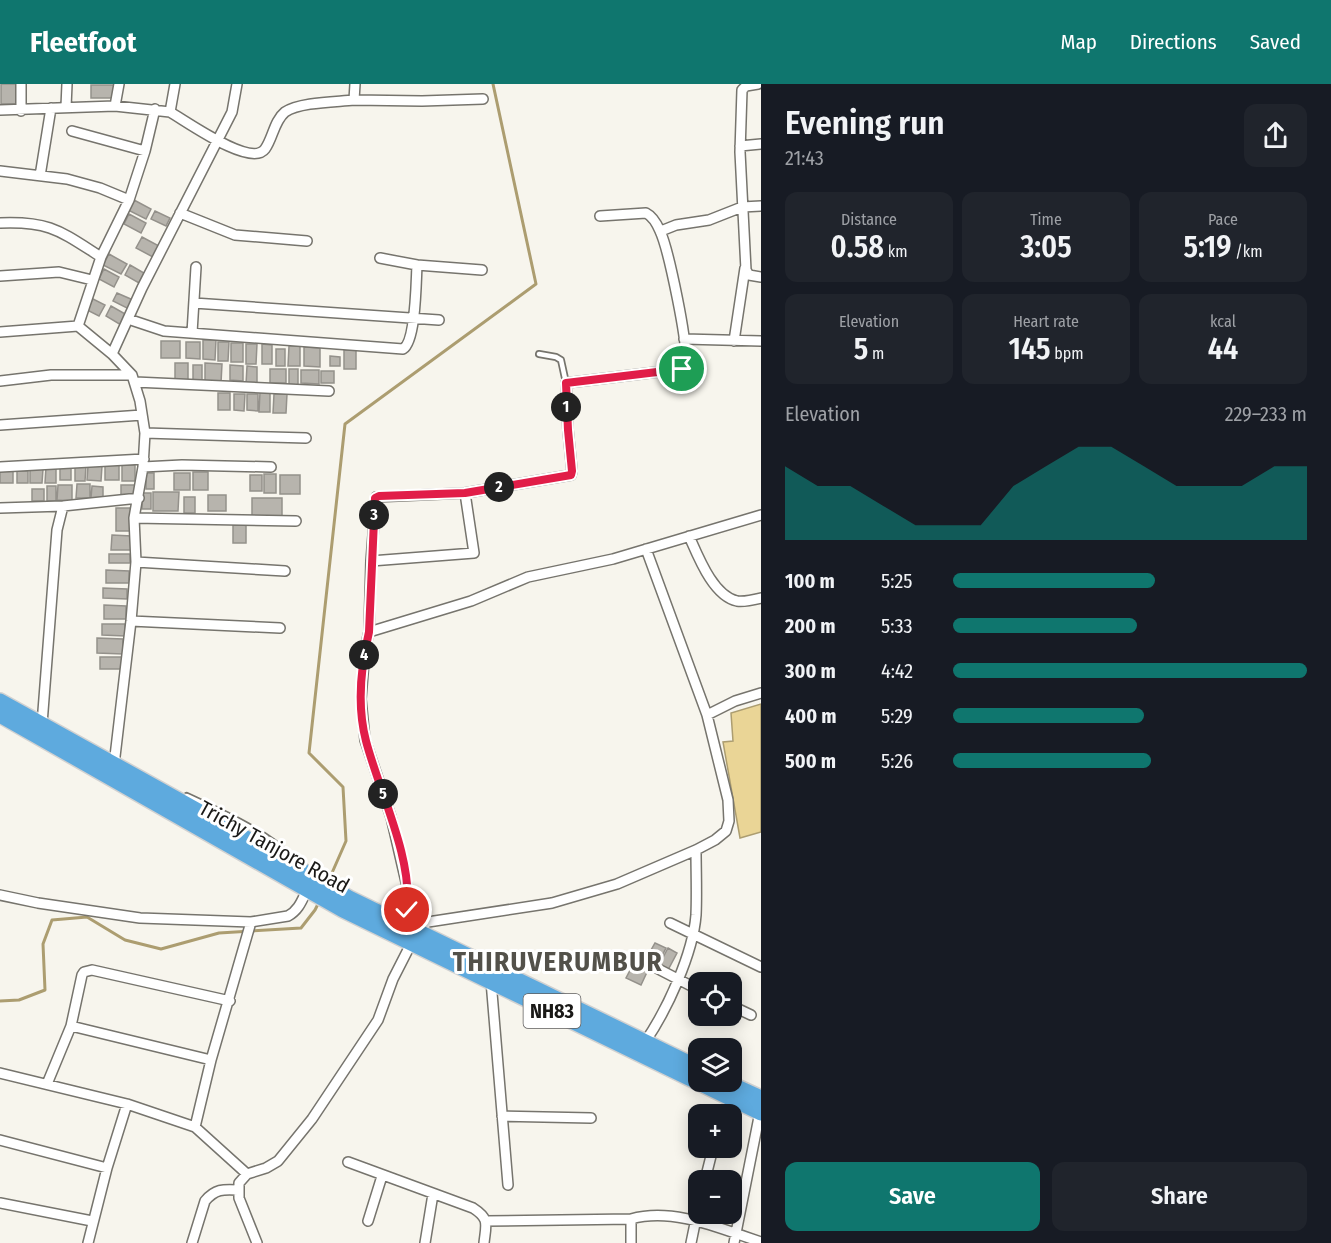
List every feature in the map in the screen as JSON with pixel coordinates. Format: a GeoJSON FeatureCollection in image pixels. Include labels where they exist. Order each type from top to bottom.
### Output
{"type":"FeatureCollection","features":[{"type":"Feature","properties":{"kind":"highway","name":"Trichy Tanjore Road"},"geometry":{"type":"LineString","coordinates":[[0,701],[220,823],[309,882]]}},
{"type":"Feature","properties":{"kind":"highway","name":"Trichy Tanjore Road"},"geometry":{"type":"LineString","coordinates":[[0,715],[346,904],[414,938],[688,1063]]}},
{"type":"Feature","properties":{"kind":"highway","name":"Trichy Tanjore Road"},"geometry":{"type":"LineString","coordinates":[[346,904],[398,922],[414,938],[491,981],[760,1108]]}},
{"type":"Feature","properties":{"kind":"highway"},"geometry":{"type":"LineString","coordinates":[[739,1092],[760,1108]]}},
{"type":"Feature","properties":{"kind":"street"},"geometry":{"type":"LineString","coordinates":[[21,84],[21,111]]}},
{"type":"Feature","properties":{"kind":"street"},"geometry":{"type":"LineString","coordinates":[[66,107],[67,84]]}},
{"type":"Feature","properties":{"kind":"street"},"geometry":{"type":"LineString","coordinates":[[115,106],[119,84]]}},
{"type":"Feature","properties":{"kind":"street"},"geometry":{"type":"LineString","coordinates":[[170,112],[175,84]]}},
{"type":"Feature","properties":{"kind":"street"},"geometry":{"type":"LineString","coordinates":[[112,354],[232,112],[237,84]]}},
{"type":"Feature","properties":{"kind":"street"},"geometry":{"type":"LineString","coordinates":[[354,100],[355,84]]}},
{"type":"Feature","properties":{"kind":"street"},"geometry":{"type":"LineString","coordinates":[[734,341],[745,265],[740,146],[742,89],[758,84]]}},
{"type":"Feature","properties":{"kind":"street"},"geometry":{"type":"LineString","coordinates":[[0,110],[115,106],[155,109],[170,112],[245,154],[260,153],[265,149],[279,118],[293,108],[354,100],[483,99]]}},
{"type":"Feature","properties":{"kind":"street"},"geometry":{"type":"LineString","coordinates":[[40,176],[51,108]]}},
{"type":"Feature","properties":{"kind":"street"},"geometry":{"type":"LineString","coordinates":[[78,326],[100,256],[129,200],[145,151],[155,109]]}},
{"type":"Feature","properties":{"kind":"street"},"geometry":{"type":"LineString","coordinates":[[72,131],[145,151]]}},
{"type":"Feature","properties":{"kind":"street"},"geometry":{"type":"LineString","coordinates":[[740,146],[761,144]]}},
{"type":"Feature","properties":{"kind":"street"},"geometry":{"type":"LineString","coordinates":[[0,171],[67,179],[100,188],[129,200]]}},
{"type":"Feature","properties":{"kind":"street"},"geometry":{"type":"LineString","coordinates":[[661,231],[676,225],[709,220],[742,207],[761,206]]}},
{"type":"Feature","properties":{"kind":"street"},"geometry":{"type":"LineString","coordinates":[[180,213],[235,235],[307,241]]}},
{"type":"Feature","properties":{"kind":"street"},"geometry":{"type":"LineString","coordinates":[[398,922],[407,910],[409,895],[391,817],[365,740],[361,699],[365,649],[369,632],[376,497],[465,493],[572,474],[566,383],[682,369],[687,361],[684,339],[661,231],[651,216],[646,213],[600,216]]}},
{"type":"Feature","properties":{"kind":"street"},"geometry":{"type":"LineString","coordinates":[[0,223],[40,224],[60,231],[100,256]]}},
{"type":"Feature","properties":{"kind":"street"},"geometry":{"type":"LineString","coordinates":[[380,258],[417,265],[482,270]]}},
{"type":"Feature","properties":{"kind":"street"},"geometry":{"type":"LineString","coordinates":[[128,319],[164,331],[398,350],[409,344],[417,265]]}},
{"type":"Feature","properties":{"kind":"street"},"geometry":{"type":"LineString","coordinates":[[745,265],[749,275],[761,277]]}},
{"type":"Feature","properties":{"kind":"street"},"geometry":{"type":"LineString","coordinates":[[192,333],[196,267]]}},
{"type":"Feature","properties":{"kind":"street"},"geometry":{"type":"LineString","coordinates":[[0,276],[59,272],[93,280]]}},
{"type":"Feature","properties":{"kind":"street"},"geometry":{"type":"LineString","coordinates":[[194,303],[439,320]]}},
{"type":"Feature","properties":{"kind":"street"},"geometry":{"type":"LineString","coordinates":[[0,332],[78,326],[112,354],[134,379],[145,433],[139,498],[134,518],[136,562],[131,621],[114,765]]}},
{"type":"Feature","properties":{"kind":"street"},"geometry":{"type":"LineString","coordinates":[[684,339],[761,341]]}},
{"type":"Feature","properties":{"kind":"street"},"geometry":{"type":"LineString","coordinates":[[0,381],[51,375],[329,391]]}},
{"type":"Feature","properties":{"kind":"street"},"geometry":{"type":"LineString","coordinates":[[0,425],[142,415]]}},
{"type":"Feature","properties":{"kind":"street"},"geometry":{"type":"LineString","coordinates":[[145,433],[306,438]]}},
{"type":"Feature","properties":{"kind":"street"},"geometry":{"type":"LineString","coordinates":[[0,467],[143,463],[271,467]]}},
{"type":"Feature","properties":{"kind":"street"},"geometry":{"type":"LineString","coordinates":[[371,561],[474,553],[465,493]]}},
{"type":"Feature","properties":{"kind":"street"},"geometry":{"type":"LineString","coordinates":[[0,508],[63,506],[139,498]]}},
{"type":"Feature","properties":{"kind":"street"},"geometry":{"type":"LineString","coordinates":[[42,724],[57,530],[63,506]]}},
{"type":"Feature","properties":{"kind":"street"},"geometry":{"type":"LineString","coordinates":[[369,632],[471,601],[528,577],[612,559],[761,515]]}},
{"type":"Feature","properties":{"kind":"street"},"geometry":{"type":"LineString","coordinates":[[134,518],[296,521]]}},
{"type":"Feature","properties":{"kind":"street"},"geometry":{"type":"LineString","coordinates":[[689,536],[702,567],[719,590],[734,600],[761,598]]}},
{"type":"Feature","properties":{"kind":"street"},"geometry":{"type":"LineString","coordinates":[[257,1243],[238,1190],[238,1183],[247,1174],[266,1168],[278,1161],[312,1119],[378,1020],[393,980],[414,938],[428,922],[552,903],[616,884],[696,850],[726,831],[729,821],[728,800],[707,715],[646,549]]}},
{"type":"Feature","properties":{"kind":"street"},"geometry":{"type":"LineString","coordinates":[[136,562],[285,571]]}},
{"type":"Feature","properties":{"kind":"street"},"geometry":{"type":"LineString","coordinates":[[131,621],[280,628]]}},
{"type":"Feature","properties":{"kind":"street"},"geometry":{"type":"LineString","coordinates":[[707,715],[735,701],[761,693]]}},
{"type":"Feature","properties":{"kind":"street"},"geometry":{"type":"LineString","coordinates":[[645,1042],[678,980],[693,934],[696,916],[696,850]]}},
{"type":"Feature","properties":{"kind":"street"},"geometry":{"type":"LineString","coordinates":[[0,895],[140,918],[250,924],[293,913],[309,882]]}},
{"type":"Feature","properties":{"kind":"street"},"geometry":{"type":"LineString","coordinates":[[670,923],[761,967]]}},
{"type":"Feature","properties":{"kind":"street"},"geometry":{"type":"LineString","coordinates":[[195,1127],[211,1060],[230,1001],[250,924]]}},
{"type":"Feature","properties":{"kind":"street"},"geometry":{"type":"LineString","coordinates":[[637,958],[688,985]]}},
{"type":"Feature","properties":{"kind":"street"},"geometry":{"type":"LineString","coordinates":[[46,1084],[71,1026],[82,975],[88,971],[230,1001]]}},
{"type":"Feature","properties":{"kind":"street"},"geometry":{"type":"LineString","coordinates":[[491,981],[508,1185]]}},
{"type":"Feature","properties":{"kind":"street"},"geometry":{"type":"LineString","coordinates":[[742,1011],[751,1015]]}},
{"type":"Feature","properties":{"kind":"street"},"geometry":{"type":"LineString","coordinates":[[71,1026],[211,1060]]}},
{"type":"Feature","properties":{"kind":"street"},"geometry":{"type":"LineString","coordinates":[[0,1072],[127,1104],[195,1127],[247,1174]]}},
{"type":"Feature","properties":{"kind":"street"},"geometry":{"type":"LineString","coordinates":[[88,1243],[92,1221],[127,1104]]}},
{"type":"Feature","properties":{"kind":"street"},"geometry":{"type":"LineString","coordinates":[[734,1238],[760,1108]]}},
{"type":"Feature","properties":{"kind":"street"},"geometry":{"type":"LineString","coordinates":[[502,1116],[591,1118]]}},
{"type":"Feature","properties":{"kind":"street"},"geometry":{"type":"LineString","coordinates":[[0,1140],[107,1168]]}},
{"type":"Feature","properties":{"kind":"street"},"geometry":{"type":"LineString","coordinates":[[348,1162],[473,1208],[481,1213],[486,1221],[484,1243]]}},
{"type":"Feature","properties":{"kind":"street"},"geometry":{"type":"LineString","coordinates":[[368,1221],[382,1176]]}},
{"type":"Feature","properties":{"kind":"street"},"geometry":{"type":"LineString","coordinates":[[192,1243],[208,1197],[222,1189],[238,1190]]}},
{"type":"Feature","properties":{"kind":"street"},"geometry":{"type":"LineString","coordinates":[[425,1243],[433,1194]]}},
{"type":"Feature","properties":{"kind":"street"},"geometry":{"type":"LineString","coordinates":[[0,1203],[92,1221]]}},
{"type":"Feature","properties":{"kind":"street"},"geometry":{"type":"LineString","coordinates":[[486,1221],[631,1219],[645,1215],[688,1220]]}},
{"type":"Feature","properties":{"kind":"street"},"geometry":{"type":"LineString","coordinates":[[631,1219],[631,1243]]}},
{"type":"Feature","properties":{"kind":"street"},"geometry":{"type":"LineString","coordinates":[[691,1243],[694,1224]]}},
{"type":"Feature","properties":{"kind":"street"},"geometry":{"type":"LineString","coordinates":[[702,1224],[734,1238],[761,1242]]}},
{"type":"Feature","properties":{"kind":"lane"},"geometry":{"type":"LineString","coordinates":[[539,354],[561,360],[566,383]]}},
{"type":"Feature","properties":{"kind":"shaded area"},"geometry":{"type":"Polygon","coordinates":[[[761,704],[761,832],[740,838],[723,742],[733,741],[731,713],[761,704]]]}},
{"type":"Feature","properties":{"kind":"building"},"geometry":{"type":"Polygon","coordinates":[[[1,84],[16,84],[16,104],[1,104],[1,84]]]}},
{"type":"Feature","properties":{"kind":"building"},"geometry":{"type":"Polygon","coordinates":[[[91,85],[114,85],[114,98],[91,98],[91,85]]]}},
{"type":"Feature","properties":{"kind":"building"},"geometry":{"type":"Polygon","coordinates":[[[134,200],[151,209],[146,219],[128,210],[134,200]]]}},
{"type":"Feature","properties":{"kind":"building"},"geometry":{"type":"Polygon","coordinates":[[[155,211],[170,218],[166,226],[151,219],[155,211]]]}},
{"type":"Feature","properties":{"kind":"building"},"geometry":{"type":"Polygon","coordinates":[[[129,214],[146,223],[141,233],[124,224],[129,214]]]}},
{"type":"Feature","properties":{"kind":"building"},"geometry":{"type":"Polygon","coordinates":[[[142,237],[159,246],[153,257],[136,248],[142,237]]]}},
{"type":"Feature","properties":{"kind":"building"},"geometry":{"type":"Polygon","coordinates":[[[109,254],[127,264],[121,274],[103,265],[109,254]]]}},
{"type":"Feature","properties":{"kind":"building"},"geometry":{"type":"Polygon","coordinates":[[[130,265],[144,273],[139,283],[125,275],[130,265]]]}},
{"type":"Feature","properties":{"kind":"building"},"geometry":{"type":"Polygon","coordinates":[[[104,269],[119,277],[114,287],[99,279],[104,269]]]}},
{"type":"Feature","properties":{"kind":"building"},"geometry":{"type":"Polygon","coordinates":[[[117,293],[133,300],[129,309],[113,301],[117,293]]]}},
{"type":"Feature","properties":{"kind":"building"},"geometry":{"type":"Polygon","coordinates":[[[93,299],[105,305],[99,316],[87,310],[93,299]]]}},
{"type":"Feature","properties":{"kind":"building"},"geometry":{"type":"Polygon","coordinates":[[[111,306],[127,315],[121,325],[106,316],[111,306]]]}},
{"type":"Feature","properties":{"kind":"building"},"geometry":{"type":"Polygon","coordinates":[[[203,340],[216,340],[215,360],[203,359],[203,340]]]}},
{"type":"Feature","properties":{"kind":"building"},"geometry":{"type":"Polygon","coordinates":[[[161,341],[180,341],[180,358],[161,358],[161,341]]]}},
{"type":"Feature","properties":{"kind":"building"},"geometry":{"type":"Polygon","coordinates":[[[186,342],[200,342],[200,359],[186,358],[186,342]]]}},
{"type":"Feature","properties":{"kind":"building"},"geometry":{"type":"Polygon","coordinates":[[[218,342],[229,342],[228,361],[218,361],[218,342]]]}},
{"type":"Feature","properties":{"kind":"building"},"geometry":{"type":"Polygon","coordinates":[[[231,343],[243,343],[243,362],[231,362],[231,343]]]}},
{"type":"Feature","properties":{"kind":"building"},"geometry":{"type":"Polygon","coordinates":[[[246,344],[257,344],[256,364],[246,364],[246,344]]]}},
{"type":"Feature","properties":{"kind":"building"},"geometry":{"type":"Polygon","coordinates":[[[262,344],[272,345],[272,364],[262,364],[262,344]]]}},
{"type":"Feature","properties":{"kind":"building"},"geometry":{"type":"Polygon","coordinates":[[[289,346],[300,346],[300,366],[288,366],[289,346]]]}},
{"type":"Feature","properties":{"kind":"building"},"geometry":{"type":"Polygon","coordinates":[[[304,347],[320,348],[320,367],[304,366],[304,347]]]}},
{"type":"Feature","properties":{"kind":"building"},"geometry":{"type":"Polygon","coordinates":[[[276,349],[285,349],[285,366],[276,366],[276,349]]]}},
{"type":"Feature","properties":{"kind":"building"},"geometry":{"type":"Polygon","coordinates":[[[344,350],[356,350],[356,369],[344,369],[344,350]]]}},
{"type":"Feature","properties":{"kind":"building"},"geometry":{"type":"Polygon","coordinates":[[[330,356],[340,357],[340,366],[330,366],[330,356]]]}},
{"type":"Feature","properties":{"kind":"building"},"geometry":{"type":"Polygon","coordinates":[[[175,363],[188,363],[188,381],[175,381],[175,363]]]}},
{"type":"Feature","properties":{"kind":"building"},"geometry":{"type":"Polygon","coordinates":[[[205,363],[222,364],[221,383],[205,383],[205,363]]]}},
{"type":"Feature","properties":{"kind":"building"},"geometry":{"type":"Polygon","coordinates":[[[193,365],[202,365],[202,381],[193,380],[193,365]]]}},
{"type":"Feature","properties":{"kind":"building"},"geometry":{"type":"Polygon","coordinates":[[[230,365],[243,366],[243,381],[230,380],[230,365]]]}},
{"type":"Feature","properties":{"kind":"building"},"geometry":{"type":"Polygon","coordinates":[[[247,366],[257,367],[257,385],[246,384],[247,366]]]}},
{"type":"Feature","properties":{"kind":"building"},"geometry":{"type":"Polygon","coordinates":[[[270,369],[286,369],[286,383],[270,383],[270,369]]]}},
{"type":"Feature","properties":{"kind":"building"},"geometry":{"type":"Polygon","coordinates":[[[289,369],[298,369],[298,385],[289,384],[289,369]]]}},
{"type":"Feature","properties":{"kind":"building"},"geometry":{"type":"Polygon","coordinates":[[[301,370],[319,370],[319,384],[301,383],[301,370]]]}},
{"type":"Feature","properties":{"kind":"building"},"geometry":{"type":"Polygon","coordinates":[[[321,371],[334,371],[334,383],[321,383],[321,371]]]}},
{"type":"Feature","properties":{"kind":"building"},"geometry":{"type":"Polygon","coordinates":[[[260,392],[270,392],[270,412],[259,412],[260,392]]]}},
{"type":"Feature","properties":{"kind":"building"},"geometry":{"type":"Polygon","coordinates":[[[218,393],[230,393],[230,410],[218,410],[218,393]]]}},
{"type":"Feature","properties":{"kind":"building"},"geometry":{"type":"Polygon","coordinates":[[[234,394],[245,394],[244,411],[234,410],[234,394]]]}},
{"type":"Feature","properties":{"kind":"building"},"geometry":{"type":"Polygon","coordinates":[[[247,394],[258,394],[258,411],[247,410],[247,394]]]}},
{"type":"Feature","properties":{"kind":"building"},"geometry":{"type":"Polygon","coordinates":[[[274,394],[287,394],[286,413],[273,413],[274,394]]]}},
{"type":"Feature","properties":{"kind":"building"},"geometry":{"type":"Polygon","coordinates":[[[105,465],[119,465],[119,480],[105,480],[105,465]]]}},
{"type":"Feature","properties":{"kind":"building"},"geometry":{"type":"Polygon","coordinates":[[[122,465],[135,465],[135,481],[122,481],[122,465]]]}},
{"type":"Feature","properties":{"kind":"building"},"geometry":{"type":"Polygon","coordinates":[[[75,466],[86,466],[85,481],[75,481],[75,466]]]}},
{"type":"Feature","properties":{"kind":"building"},"geometry":{"type":"Polygon","coordinates":[[[88,466],[102,466],[101,481],[87,480],[88,466]]]}},
{"type":"Feature","properties":{"kind":"building"},"geometry":{"type":"Polygon","coordinates":[[[46,467],[56,468],[56,483],[45,483],[46,467]]]}},
{"type":"Feature","properties":{"kind":"building"},"geometry":{"type":"Polygon","coordinates":[[[0,468],[13,469],[13,483],[0,483],[0,468]]]}},
{"type":"Feature","properties":{"kind":"building"},"geometry":{"type":"Polygon","coordinates":[[[60,468],[71,468],[71,480],[60,480],[60,468]]]}},
{"type":"Feature","properties":{"kind":"building"},"geometry":{"type":"Polygon","coordinates":[[[30,469],[43,469],[42,483],[30,483],[30,469]]]}},
{"type":"Feature","properties":{"kind":"building"},"geometry":{"type":"Polygon","coordinates":[[[17,471],[28,471],[28,483],[17,483],[17,471]]]}},
{"type":"Feature","properties":{"kind":"building"},"geometry":{"type":"Polygon","coordinates":[[[193,472],[208,472],[208,490],[193,490],[193,472]]]}},
{"type":"Feature","properties":{"kind":"building"},"geometry":{"type":"Polygon","coordinates":[[[146,473],[154,473],[154,489],[146,489],[146,473]]]}},
{"type":"Feature","properties":{"kind":"building"},"geometry":{"type":"Polygon","coordinates":[[[174,473],[190,473],[190,490],[174,490],[174,473]]]}},
{"type":"Feature","properties":{"kind":"building"},"geometry":{"type":"Polygon","coordinates":[[[264,474],[276,474],[276,493],[264,493],[264,474]]]}},
{"type":"Feature","properties":{"kind":"building"},"geometry":{"type":"Polygon","coordinates":[[[250,475],[262,475],[262,491],[250,491],[250,475]]]}},
{"type":"Feature","properties":{"kind":"building"},"geometry":{"type":"Polygon","coordinates":[[[280,475],[300,475],[300,494],[280,494],[280,475]]]}},
{"type":"Feature","properties":{"kind":"building"},"geometry":{"type":"Polygon","coordinates":[[[77,484],[90,484],[90,498],[76,498],[77,484]]]}},
{"type":"Feature","properties":{"kind":"building"},"geometry":{"type":"Polygon","coordinates":[[[58,485],[72,485],[72,501],[57,500],[58,485]]]}},
{"type":"Feature","properties":{"kind":"building"},"geometry":{"type":"Polygon","coordinates":[[[121,485],[135,485],[135,497],[121,496],[121,485]]]}},
{"type":"Feature","properties":{"kind":"building"},"geometry":{"type":"Polygon","coordinates":[[[47,486],[56,486],[56,501],[47,501],[47,486]]]}},
{"type":"Feature","properties":{"kind":"building"},"geometry":{"type":"Polygon","coordinates":[[[92,486],[103,487],[103,498],[91,498],[92,486]]]}},
{"type":"Feature","properties":{"kind":"building"},"geometry":{"type":"Polygon","coordinates":[[[32,489],[44,489],[44,501],[32,501],[32,489]]]}},
{"type":"Feature","properties":{"kind":"building"},"geometry":{"type":"Polygon","coordinates":[[[153,492],[179,492],[178,511],[153,511],[153,492]]]}},
{"type":"Feature","properties":{"kind":"building"},"geometry":{"type":"Polygon","coordinates":[[[142,493],[151,493],[151,509],[142,509],[142,493]]]}},
{"type":"Feature","properties":{"kind":"building"},"geometry":{"type":"Polygon","coordinates":[[[208,495],[226,495],[226,511],[208,511],[208,495]]]}},
{"type":"Feature","properties":{"kind":"building"},"geometry":{"type":"Polygon","coordinates":[[[184,497],[195,497],[195,513],[184,513],[184,497]]]}},
{"type":"Feature","properties":{"kind":"building"},"geometry":{"type":"Polygon","coordinates":[[[252,498],[282,498],[282,516],[252,516],[252,498]]]}},
{"type":"Feature","properties":{"kind":"building"},"geometry":{"type":"Polygon","coordinates":[[[116,508],[131,508],[130,531],[116,531],[116,508]]]}},
{"type":"Feature","properties":{"kind":"building"},"geometry":{"type":"Polygon","coordinates":[[[233,525],[246,525],[246,543],[233,543],[233,525]]]}},
{"type":"Feature","properties":{"kind":"building"},"geometry":{"type":"Polygon","coordinates":[[[112,535],[131,536],[131,550],[111,550],[112,535]]]}},
{"type":"Feature","properties":{"kind":"building"},"geometry":{"type":"Polygon","coordinates":[[[109,554],[130,554],[130,563],[109,563],[109,554]]]}},
{"type":"Feature","properties":{"kind":"building"},"geometry":{"type":"Polygon","coordinates":[[[106,570],[129,571],[129,583],[106,583],[106,570]]]}},
{"type":"Feature","properties":{"kind":"building"},"geometry":{"type":"Polygon","coordinates":[[[103,588],[127,589],[127,599],[103,598],[103,588]]]}},
{"type":"Feature","properties":{"kind":"building"},"geometry":{"type":"Polygon","coordinates":[[[104,605],[126,606],[126,619],[104,619],[104,605]]]}},
{"type":"Feature","properties":{"kind":"building"},"geometry":{"type":"Polygon","coordinates":[[[102,624],[125,624],[125,636],[102,635],[102,624]]]}},
{"type":"Feature","properties":{"kind":"building"},"geometry":{"type":"Polygon","coordinates":[[[97,638],[123,639],[123,654],[97,653],[97,638]]]}},
{"type":"Feature","properties":{"kind":"building"},"geometry":{"type":"Polygon","coordinates":[[[100,657],[122,657],[122,669],[100,669],[100,657]]]}},
{"type":"Feature","properties":{"kind":"building"},"geometry":{"type":"Polygon","coordinates":[[[655,943],[666,948],[657,965],[646,959],[655,943]]]}},
{"type":"Feature","properties":{"kind":"building"},"geometry":{"type":"Polygon","coordinates":[[[668,948],[677,953],[668,970],[659,965],[668,948]]]}},
{"type":"Feature","properties":{"kind":"building"},"geometry":{"type":"Polygon","coordinates":[[[634,963],[648,970],[641,985],[626,978],[634,963]]]}},
{"type":"Feature","properties":{"kind":"waterway"},"geometry":{"type":"LineString","coordinates":[[328,882],[346,841],[343,787],[309,753],[345,424],[536,284],[493,84]]}},
{"type":"Feature","properties":{"kind":"waterway"},"geometry":{"type":"LineString","coordinates":[[0,1001],[19,1000],[45,990],[43,944],[52,920],[87,917],[125,940],[161,949],[219,933],[301,928],[319,902]]}},
{"type":"Feature","properties":{"kind":"district","name":"THIRUVERUMBUR"},"geometry":{"type":"Point","coordinates":[558,962]}},
{"type":"Feature","properties":{"kind":"route"},"geometry":{"type":"LineString","coordinates":[[407,910],[409,895],[406,876],[391,817],[365,740],[361,699],[365,649],[369,632],[375,498],[465,493],[571,475],[566,383],[682,369]]}}]}
